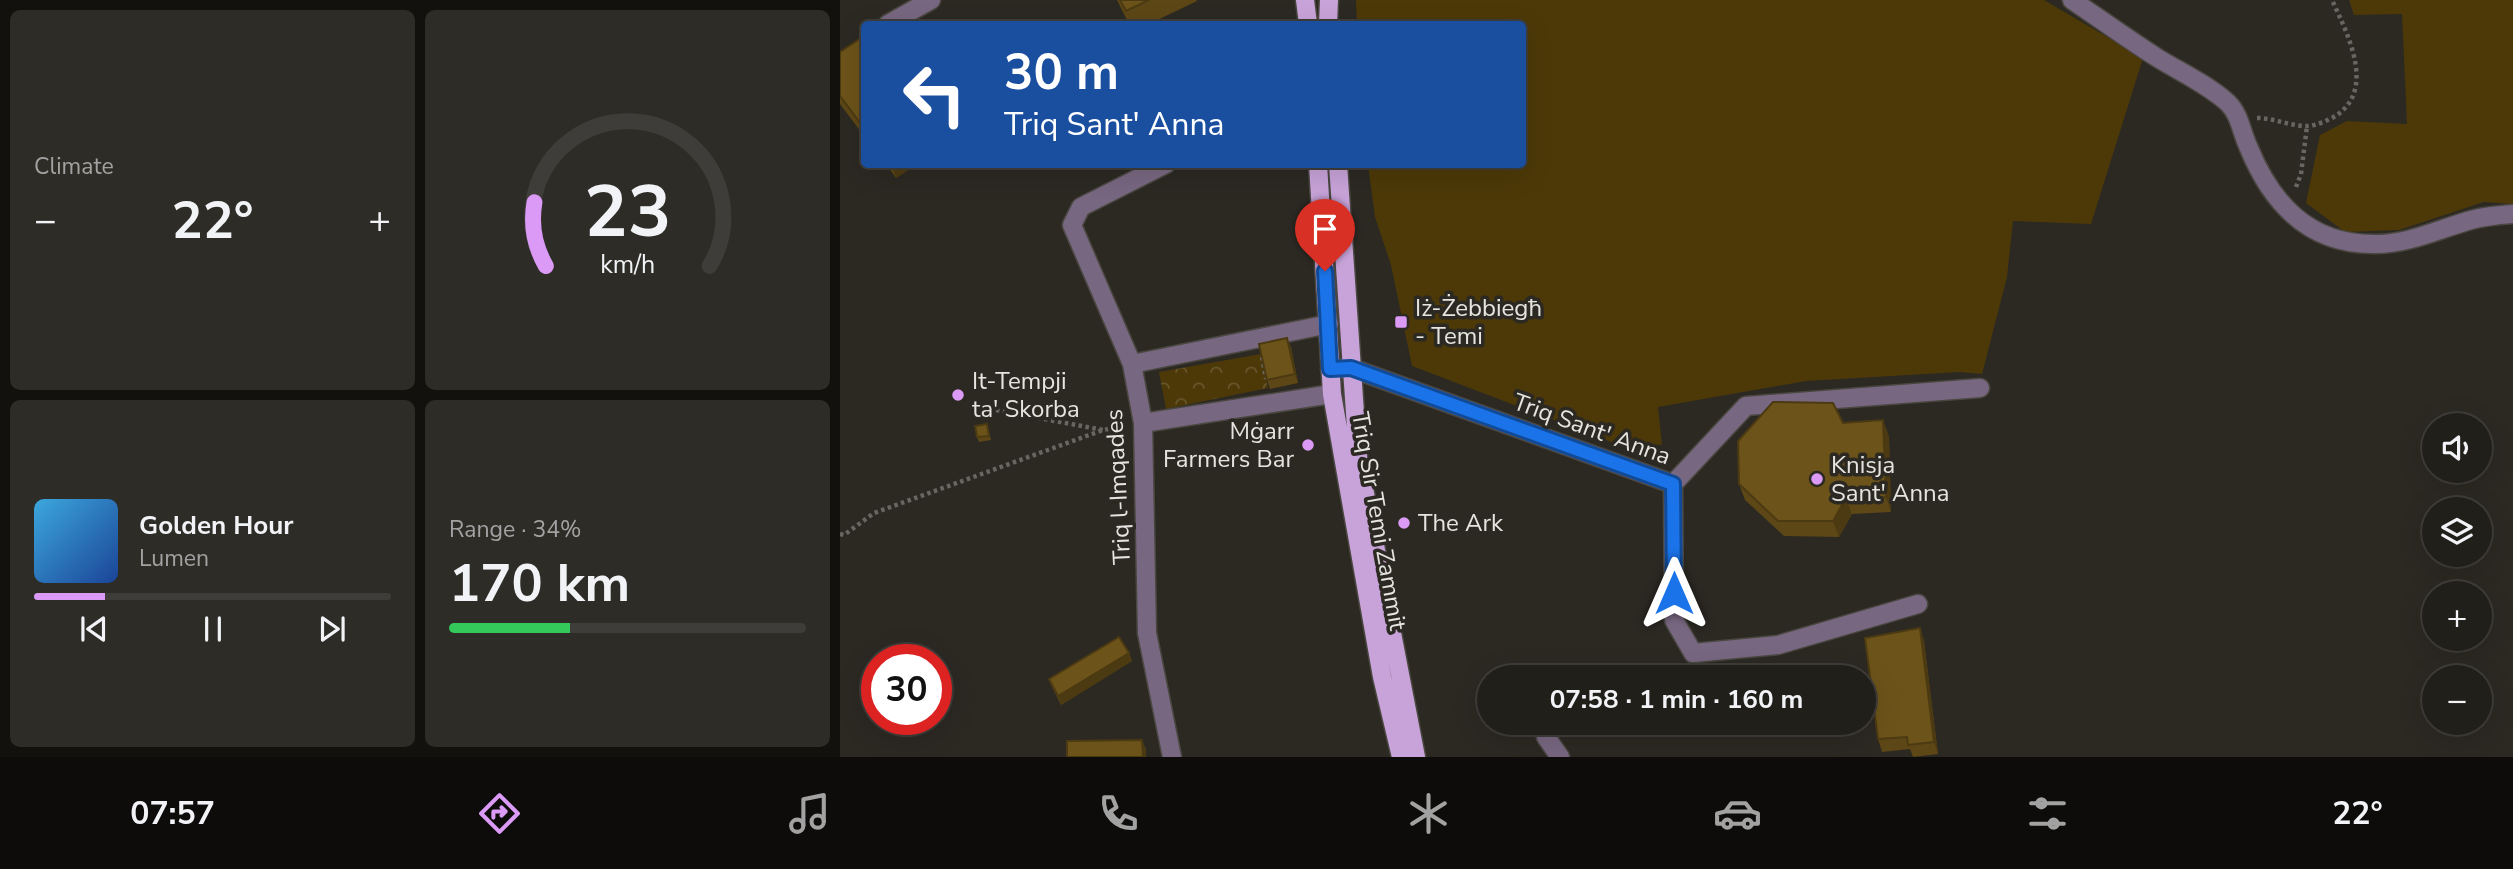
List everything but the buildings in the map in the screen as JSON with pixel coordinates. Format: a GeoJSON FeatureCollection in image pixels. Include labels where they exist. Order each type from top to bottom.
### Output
{"type":"FeatureCollection","features":[{"type":"Feature","properties":{"kind":"main road"},"geometry":{"type":"LineString","coordinates":[[1305,0],[1308,21]]}},
{"type":"Feature","properties":{"kind":"main road"},"geometry":{"type":"LineString","coordinates":[[1328,21],[1329,0]]}},
{"type":"Feature","properties":{"kind":"main road","name":"Triq Sir Temi Zammit"},"geometry":{"type":"LineString","coordinates":[[1318,168],[1332,394],[1382,677],[1401,757]]}},
{"type":"Feature","properties":{"kind":"main road","name":"Triq Sir Temi Zammit"},"geometry":{"type":"LineString","coordinates":[[1338,168],[1358,457],[1416,757]]}},
{"type":"Feature","properties":{"kind":"street"},"geometry":{"type":"LineString","coordinates":[[893,21],[931,0]]}},
{"type":"Feature","properties":{"kind":"street"},"geometry":{"type":"LineString","coordinates":[[2073,0],[2158,58],[2217,93],[2239,118],[2248,148],[2263,176],[2287,210],[2299,222],[2329,237],[2372,244],[2413,238],[2472,219],[2513,214]]}},
{"type":"Feature","properties":{"kind":"street","name":"Triq l-Imqades"},"geometry":{"type":"LineString","coordinates":[[1158,168],[1081,207],[1072,225],[1132,365],[1143,424],[1147,633],[1172,757]]}},
{"type":"Feature","properties":{"kind":"street"},"geometry":{"type":"LineString","coordinates":[[1132,365],[1329,324]]}},
{"type":"Feature","properties":{"kind":"street","name":"Triq Sant' Anna"},"geometry":{"type":"LineString","coordinates":[[1330,369],[1351,368],[1673,484],[1746,407],[1980,388]]}},
{"type":"Feature","properties":{"kind":"street"},"geometry":{"type":"LineString","coordinates":[[1143,424],[1332,394]]}},
{"type":"Feature","properties":{"kind":"street"},"geometry":{"type":"LineString","coordinates":[[1673,484],[1674,621],[1693,653],[1778,645],[1918,604]]}},
{"type":"Feature","properties":{"kind":"street"},"geometry":{"type":"LineString","coordinates":[[1546,737],[1560,757]]}},
{"type":"Feature","properties":{"kind":"path"},"geometry":{"type":"LineString","coordinates":[[2239,118],[2262,118],[2307,126],[2332,119],[2347,108],[2354,95],[2356,62],[2347,32],[2332,0]]}},
{"type":"Feature","properties":{"kind":"path"},"geometry":{"type":"LineString","coordinates":[[2287,210],[2301,174],[2307,126]]}},
{"type":"Feature","properties":{"kind":"path"},"geometry":{"type":"LineString","coordinates":[[1258,339],[1272,404]]}},
{"type":"Feature","properties":{"kind":"path"},"geometry":{"type":"LineString","coordinates":[[996,410],[1104,430]]}},
{"type":"Feature","properties":{"kind":"path"},"geometry":{"type":"LineString","coordinates":[[840,534],[844,535],[874,513],[1104,430],[1143,424]]}},
{"type":"Feature","properties":{"kind":"green space"},"geometry":{"type":"Polygon","coordinates":[[[1356,0],[2044,0],[2143,58],[2091,224],[2013,221],[2007,277],[1982,374],[1959,372],[1806,381],[1658,407],[1662,445],[1614,443],[1412,366],[1391,265],[1375,217],[1368,168],[1526,168],[1526,21],[1357,21],[1356,0]]]}},
{"type":"Feature","properties":{"kind":"green space"},"geometry":{"type":"Polygon","coordinates":[[[2349,0],[2513,0],[2513,204],[2484,202],[2399,230],[2345,232],[2306,203],[2320,135],[2347,121],[2407,124],[2402,14],[2354,15],[2349,0]]]}},
{"type":"Feature","properties":{"kind":"green space"},"geometry":{"type":"Polygon","coordinates":[[[1261,354],[1268,388],[1166,409],[1159,372],[1261,354]]]}},
{"type":"Feature","properties":{"kind":"place","name":"Iż-Żebbiegħ - Temi"},"geometry":{"type":"Point","coordinates":[1401,322]}},
{"type":"Feature","properties":{"kind":"place","name":"It-Tempji ta' Skorba"},"geometry":{"type":"Point","coordinates":[958,395]}},
{"type":"Feature","properties":{"kind":"place","name":"Mġarr Farmers Bar"},"geometry":{"type":"Point","coordinates":[1308,445]}},
{"type":"Feature","properties":{"kind":"place","name":"Knisja Sant' Anna"},"geometry":{"type":"Point","coordinates":[1817,479]}},
{"type":"Feature","properties":{"kind":"place","name":"The Ark"},"geometry":{"type":"Point","coordinates":[1404,523]}},
{"type":"Feature","properties":{"kind":"route"},"geometry":{"type":"LineString","coordinates":[[1325,271],[1330,369],[1351,368],[1673,484],[1674,593]]}}]}
